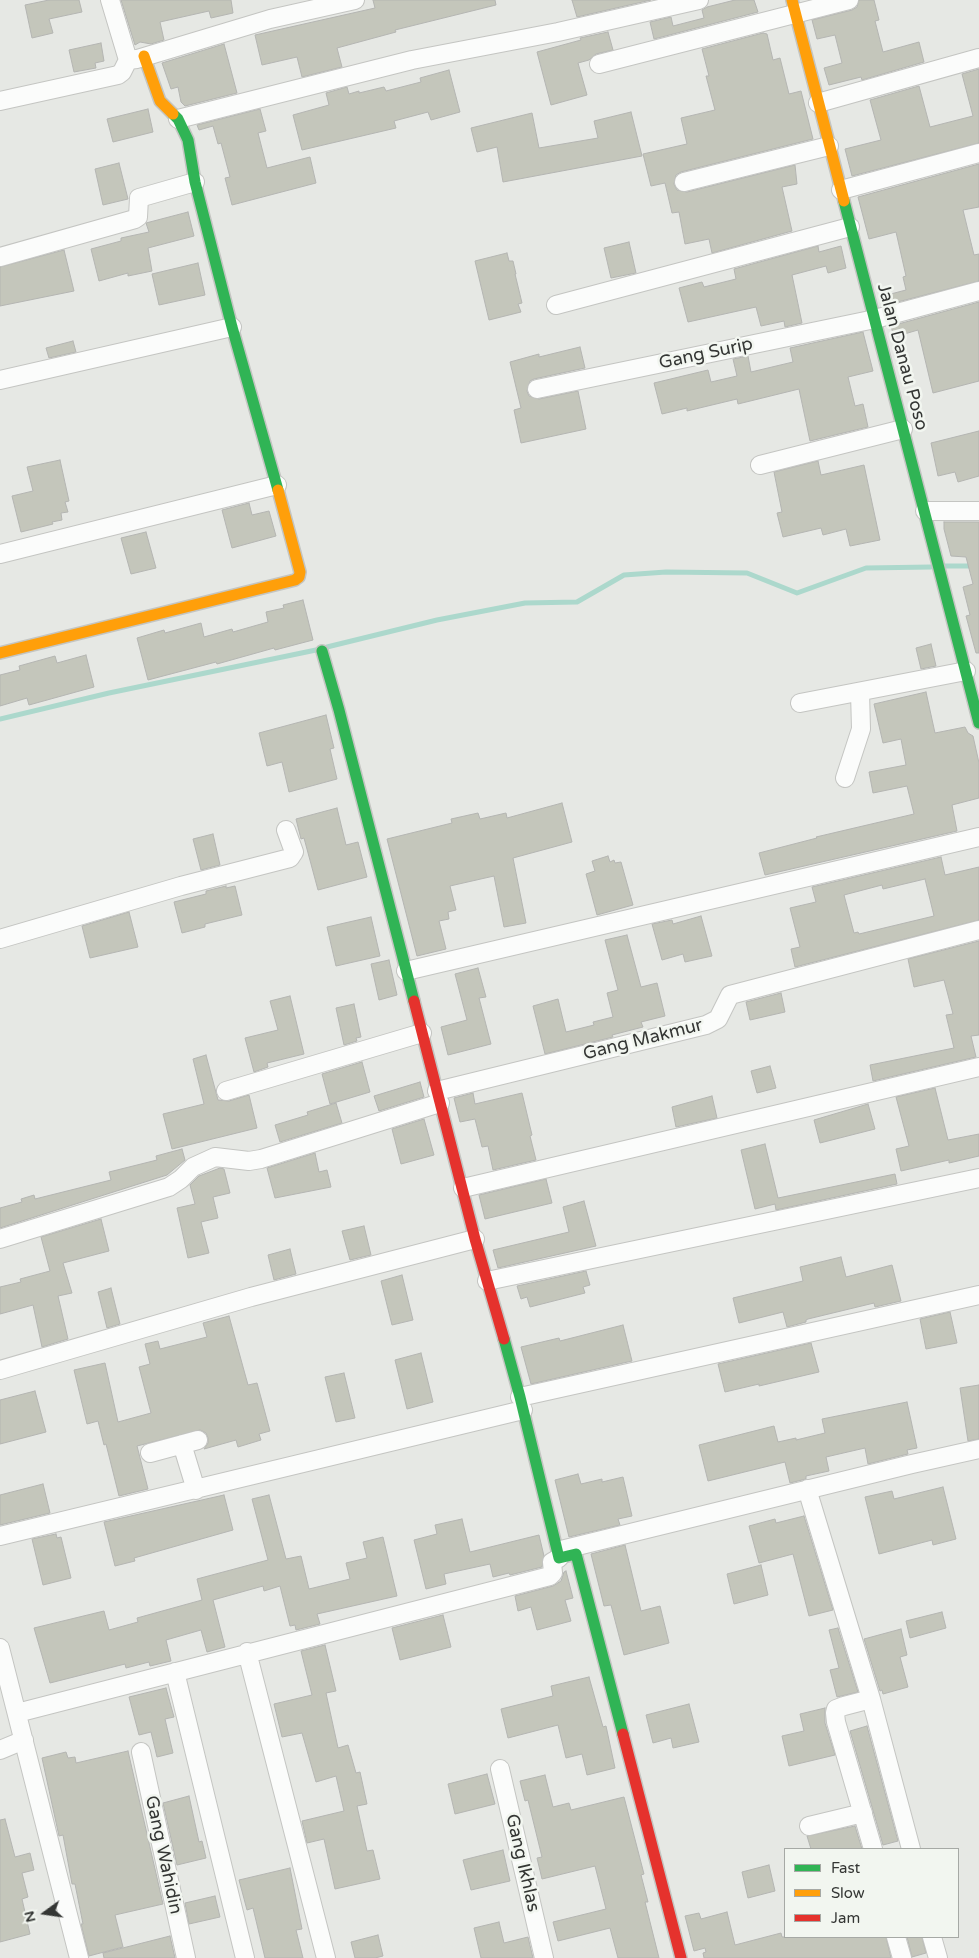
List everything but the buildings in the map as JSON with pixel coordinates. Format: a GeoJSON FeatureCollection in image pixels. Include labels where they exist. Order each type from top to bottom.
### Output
{"type":"FeatureCollection","features":[{"type":"Feature","properties":{"kind":"street"},"geometry":{"type":"LineString","coordinates":[[0,653],[295,580],[299,577],[300,572],[232,326],[195,182],[188,140],[178,119],[160,101],[136,58],[110,0]]}},
{"type":"Feature","properties":{"kind":"street"},"geometry":{"type":"LineString","coordinates":[[0,101],[118,75],[136,58],[270,19],[355,0]]}},
{"type":"Feature","properties":{"kind":"street"},"geometry":{"type":"LineString","coordinates":[[178,119],[414,67],[698,0]]}},
{"type":"Feature","properties":{"kind":"street"},"geometry":{"type":"LineString","coordinates":[[599,64],[794,8],[850,0]]}},
{"type":"Feature","properties":{"kind":"street","name":"Jalan Danau Poso"},"geometry":{"type":"LineString","coordinates":[[794,8],[941,574],[970,665],[979,723]]}},
{"type":"Feature","properties":{"kind":"street"},"geometry":{"type":"LineString","coordinates":[[818,103],[979,58]]}},
{"type":"Feature","properties":{"kind":"street"},"geometry":{"type":"LineString","coordinates":[[684,182],[829,146]]}},
{"type":"Feature","properties":{"kind":"street"},"geometry":{"type":"LineString","coordinates":[[841,190],[979,153]]}},
{"type":"Feature","properties":{"kind":"street"},"geometry":{"type":"LineString","coordinates":[[0,257],[135,219],[138,217],[139,198],[195,182]]}},
{"type":"Feature","properties":{"kind":"street"},"geometry":{"type":"LineString","coordinates":[[556,305],[850,227]]}},
{"type":"Feature","properties":{"kind":"street","name":"Gang Surip"},"geometry":{"type":"LineString","coordinates":[[537,389],[874,319],[979,291]]}},
{"type":"Feature","properties":{"kind":"street"},"geometry":{"type":"LineString","coordinates":[[0,380],[232,326]]}},
{"type":"Feature","properties":{"kind":"street"},"geometry":{"type":"LineString","coordinates":[[760,465],[903,429]]}},
{"type":"Feature","properties":{"kind":"street"},"geometry":{"type":"LineString","coordinates":[[0,554],[277,485]]}},
{"type":"Feature","properties":{"kind":"street"},"geometry":{"type":"LineString","coordinates":[[925,511],[979,512]]}},
{"type":"Feature","properties":{"kind":"street"},"geometry":{"type":"LineString","coordinates":[[322,650],[475,1239],[521,1403],[559,1554]]}},
{"type":"Feature","properties":{"kind":"street"},"geometry":{"type":"LineString","coordinates":[[800,703],[860,692],[970,665]]}},
{"type":"Feature","properties":{"kind":"street"},"geometry":{"type":"LineString","coordinates":[[845,778],[861,729],[860,692]]}},
{"type":"Feature","properties":{"kind":"street"},"geometry":{"type":"LineString","coordinates":[[0,939],[181,886],[290,858],[294,852],[286,830]]}},
{"type":"Feature","properties":{"kind":"street"},"geometry":{"type":"LineString","coordinates":[[406,971],[979,837]]}},
{"type":"Feature","properties":{"kind":"street","name":"Gang Makmur"},"geometry":{"type":"LineString","coordinates":[[0,1239],[169,1187],[181,1179],[193,1167],[215,1157],[249,1161],[261,1159],[438,1097],[706,1025],[718,1019],[730,996],[979,930]]}},
{"type":"Feature","properties":{"kind":"street"},"geometry":{"type":"LineString","coordinates":[[226,1091],[422,1033]]}},
{"type":"Feature","properties":{"kind":"street"},"geometry":{"type":"LineString","coordinates":[[463,1188],[979,1067]]}},
{"type":"Feature","properties":{"kind":"street"},"geometry":{"type":"LineString","coordinates":[[487,1281],[979,1178]]}},
{"type":"Feature","properties":{"kind":"street"},"geometry":{"type":"LineString","coordinates":[[0,1370],[251,1297],[475,1239]]}},
{"type":"Feature","properties":{"kind":"street"},"geometry":{"type":"LineString","coordinates":[[0,1536],[196,1490],[521,1403],[979,1295]]}},
{"type":"Feature","properties":{"kind":"street"},"geometry":{"type":"LineString","coordinates":[[150,1453],[190,1442],[196,1490]]}},
{"type":"Feature","properties":{"kind":"street"},"geometry":{"type":"LineString","coordinates":[[17,1713],[247,1652],[550,1576],[553,1573],[552,1562],[559,1554],[807,1490],[979,1449]]}},
{"type":"Feature","properties":{"kind":"street"},"geometry":{"type":"LineString","coordinates":[[807,1490],[871,1699],[911,1848]]}},
{"type":"Feature","properties":{"kind":"street"},"geometry":{"type":"LineString","coordinates":[[559,1554],[576,1554],[681,1958]]}},
{"type":"Feature","properties":{"kind":"street"},"geometry":{"type":"LineString","coordinates":[[0,1648],[80,1958]]}},
{"type":"Feature","properties":{"kind":"street"},"geometry":{"type":"LineString","coordinates":[[247,1652],[326,1958]]}},
{"type":"Feature","properties":{"kind":"street"},"geometry":{"type":"LineString","coordinates":[[175,1672],[245,1958]]}},
{"type":"Feature","properties":{"kind":"street"},"geometry":{"type":"LineString","coordinates":[[871,1699],[836,1709],[834,1713],[873,1848]]}},
{"type":"Feature","properties":{"kind":"street"},"geometry":{"type":"LineString","coordinates":[[0,1750],[24,1740]]}},
{"type":"Feature","properties":{"kind":"street","name":"Gang Wahidin"},"geometry":{"type":"LineString","coordinates":[[140,1752],[186,1958]]}},
{"type":"Feature","properties":{"kind":"street","name":"Gang Ikhlas"},"geometry":{"type":"LineString","coordinates":[[500,1769],[544,1958]]}},
{"type":"Feature","properties":{"kind":"street"},"geometry":{"type":"LineString","coordinates":[[809,1826],[863,1813]]}},
{"type":"Feature","properties":{"kind":"street"},"geometry":{"type":"LineString","coordinates":[[896,1938],[902,1958]]}},
{"type":"Feature","properties":{"kind":"street"},"geometry":{"type":"LineString","coordinates":[[932,1938],[938,1958]]}},
{"type":"Feature","properties":{"kind":"waterway"},"geometry":{"type":"LineString","coordinates":[[945,566],[979,566]]}},
{"type":"Feature","properties":{"kind":"waterway"},"geometry":{"type":"LineString","coordinates":[[327,647],[437,620],[525,603],[577,602],[624,575],[666,572],[747,573],[797,593],[866,568],[931,567]]}},
{"type":"Feature","properties":{"kind":"waterway"},"geometry":{"type":"LineString","coordinates":[[0,719],[109,693],[316,650]]}},
{"type":"Feature","properties":{"kind":"traffic: fast"},"geometry":{"type":"LineString","coordinates":[[173,114],[178,119],[188,140],[195,182],[232,327],[278,490]]}},
{"type":"Feature","properties":{"kind":"traffic: fast"},"geometry":{"type":"LineString","coordinates":[[844,201],[979,723]]}},
{"type":"Feature","properties":{"kind":"traffic: fast"},"geometry":{"type":"LineString","coordinates":[[322,651],[414,1001]]}},
{"type":"Feature","properties":{"kind":"traffic: fast"},"geometry":{"type":"LineString","coordinates":[[504,1339],[559,1558],[576,1554],[623,1734]]}},
{"type":"Feature","properties":{"kind":"traffic: slow"},"geometry":{"type":"LineString","coordinates":[[792,0],[844,201]]}},
{"type":"Feature","properties":{"kind":"traffic: slow"},"geometry":{"type":"LineString","coordinates":[[144,56],[160,101],[173,114]]}},
{"type":"Feature","properties":{"kind":"traffic: slow"},"geometry":{"type":"LineString","coordinates":[[0,653],[295,580],[299,577],[300,572],[278,490]]}},
{"type":"Feature","properties":{"kind":"traffic: jam"},"geometry":{"type":"LineString","coordinates":[[414,1001],[475,1239],[504,1339]]}},
{"type":"Feature","properties":{"kind":"traffic: jam"},"geometry":{"type":"LineString","coordinates":[[623,1734],[681,1958]]}}]}
